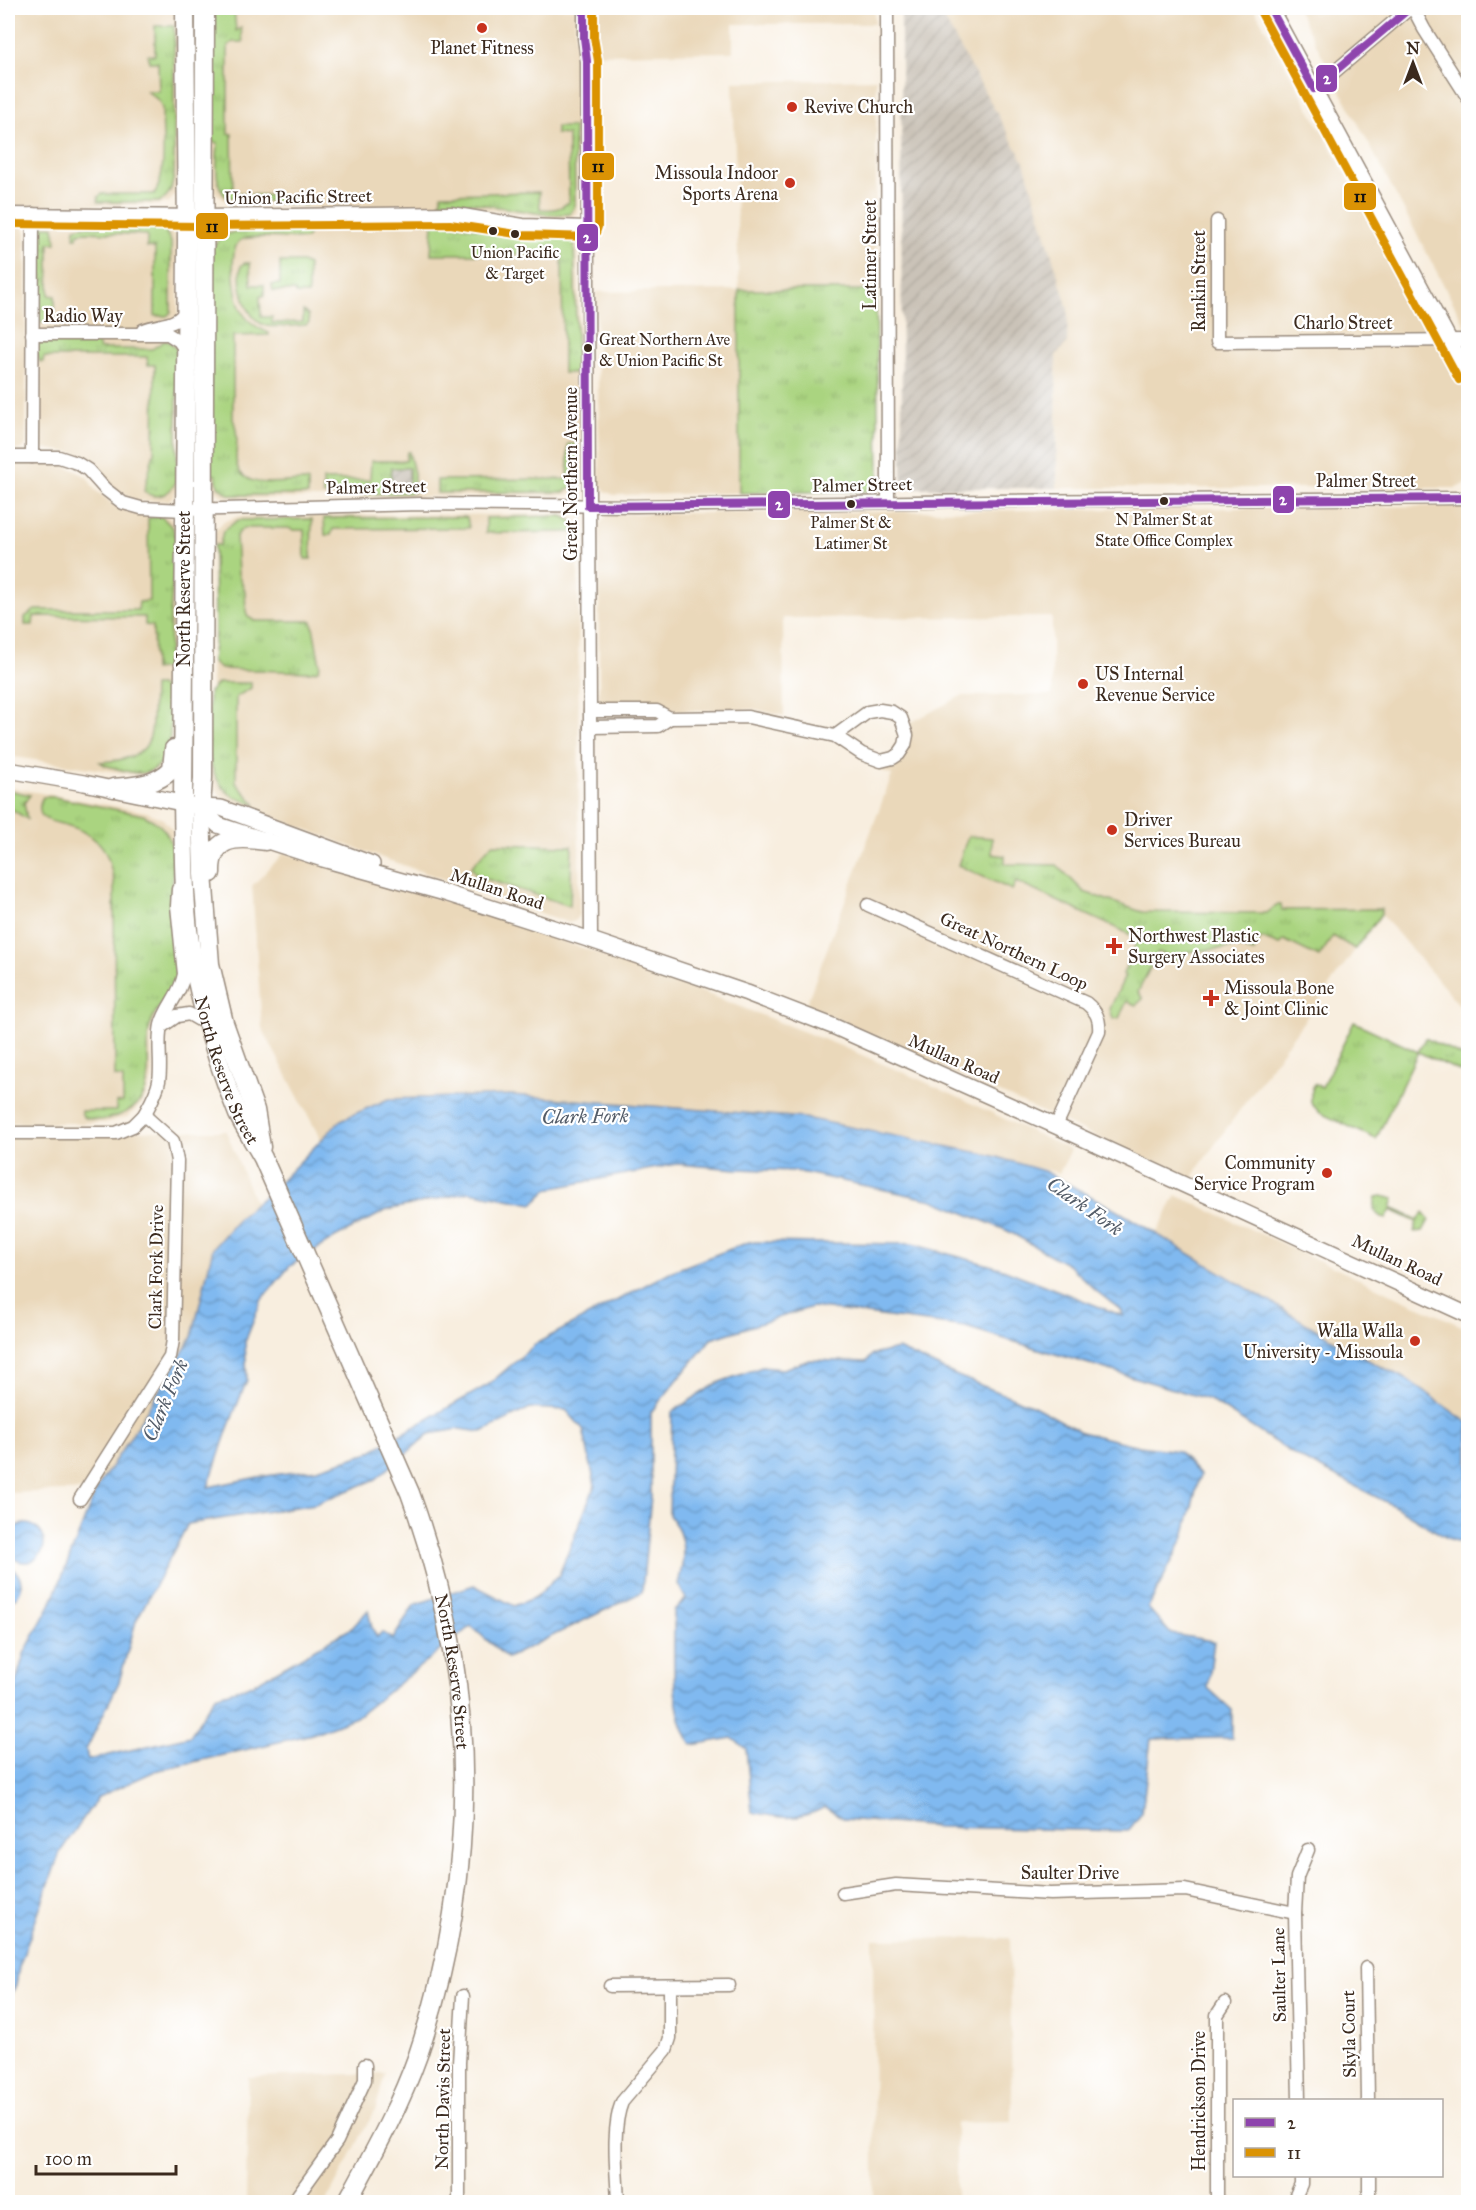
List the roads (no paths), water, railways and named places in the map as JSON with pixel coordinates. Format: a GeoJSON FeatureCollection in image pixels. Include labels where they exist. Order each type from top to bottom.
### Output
{"type":"FeatureCollection","features":[{"type":"Feature","properties":{"kind":"highway","name":"North Reserve Street"},"geometry":{"type":"LineString","coordinates":[[185,8],[196,216],[204,511],[201,807],[210,964],[224,1023],[255,1110],[263,1158]]}},
{"type":"Feature","properties":{"kind":"highway","name":"North Reserve Street"},"geometry":{"type":"LineString","coordinates":[[205,8],[196,216],[186,310],[183,802],[184,873],[193,961],[208,1025],[239,1116],[263,1158],[410,1493],[426,1538],[440,1587],[457,1675],[463,1740],[463,1827],[457,1892],[451,1933],[435,1998],[400,2100],[348,2202]]}},
{"type":"Feature","properties":{"kind":"highway"},"geometry":{"type":"LineString","coordinates":[[113,788],[152,783],[172,770],[176,599],[184,553]]}},
{"type":"Feature","properties":{"kind":"highway"},"geometry":{"type":"LineString","coordinates":[[210,964],[214,942],[211,886],[213,855],[221,844],[235,839],[246,837],[265,841]]}},
{"type":"Feature","properties":{"kind":"main road"},"geometry":{"type":"LineString","coordinates":[[1270,8],[1468,375]]}},
{"type":"Feature","properties":{"kind":"main road","name":"Mullan Road"},"geometry":{"type":"LineString","coordinates":[[8,770],[222,809],[323,845],[407,881]]}},
{"type":"Feature","properties":{"kind":"main road","name":"Mullan Road"},"geometry":{"type":"LineString","coordinates":[[201,807],[218,825],[385,877],[407,881],[591,940],[747,993],[824,1023],[1468,1314]]}},
{"type":"Feature","properties":{"kind":"street","name":"Great Northern Avenue"},"geometry":{"type":"LineString","coordinates":[[584,8],[587,61],[591,940]]}},
{"type":"Feature","properties":{"kind":"street","name":"Latimer Street"},"geometry":{"type":"LineString","coordinates":[[887,8],[888,502]]}},
{"type":"Feature","properties":{"kind":"street"},"geometry":{"type":"LineString","coordinates":[[1314,89],[1411,8],[1468,98]]}},
{"type":"Feature","properties":{"kind":"street","name":"Union Pacific Street"},"geometry":{"type":"LineString","coordinates":[[8,214],[196,216],[451,213],[523,225],[587,227]]}},
{"type":"Feature","properties":{"kind":"street"},"geometry":{"type":"LineString","coordinates":[[32,457],[33,214]]}},
{"type":"Feature","properties":{"kind":"street","name":"Rankin Street"},"geometry":{"type":"LineString","coordinates":[[1217,221],[1218,342]]}},
{"type":"Feature","properties":{"kind":"street","name":"Radio Way"},"geometry":{"type":"LineString","coordinates":[[133,334],[152,326],[176,322],[186,310]]}},
{"type":"Feature","properties":{"kind":"street","name":"Radio Way"},"geometry":{"type":"LineString","coordinates":[[32,334],[168,333],[186,350]]}},
{"type":"Feature","properties":{"kind":"street","name":"Charlo Street"},"geometry":{"type":"LineString","coordinates":[[1218,342],[1468,340]]}},
{"type":"Feature","properties":{"kind":"street","name":"Palmer Street"},"geometry":{"type":"LineString","coordinates":[[8,457],[60,457],[77,463],[88,470],[105,489],[123,503],[141,508],[204,511],[421,504],[588,506],[1468,498]]}},
{"type":"Feature","properties":{"kind":"street"},"geometry":{"type":"LineString","coordinates":[[590,711],[657,711],[670,718],[748,717],[835,736],[862,754],[881,761],[899,754],[905,745],[907,735],[901,718],[892,712],[880,710],[868,712],[835,736]]}},
{"type":"Feature","properties":{"kind":"street"},"geometry":{"type":"LineString","coordinates":[[590,727],[658,726],[670,718]]}},
{"type":"Feature","properties":{"kind":"street"},"geometry":{"type":"LineString","coordinates":[[8,1133],[116,1133],[133,1126],[144,1115],[152,1102],[159,1081],[160,1028],[182,984],[184,974],[177,906],[179,884],[184,873]]}},
{"type":"Feature","properties":{"kind":"street","name":"Great Northern Loop"},"geometry":{"type":"LineString","coordinates":[[868,905],[1086,1003],[1094,1010],[1100,1020],[1099,1032],[1056,1126]]}},
{"type":"Feature","properties":{"kind":"street"},"geometry":{"type":"LineString","coordinates":[[160,1028],[177,1016],[189,1014],[208,1025]]}},
{"type":"Feature","properties":{"kind":"street","name":"Clark Fork Drive"},"geometry":{"type":"LineString","coordinates":[[80,1499],[170,1357],[173,1340],[177,1161],[173,1141],[144,1115]]}},
{"type":"Feature","properties":{"kind":"street","name":"Saulter Lane"},"geometry":{"type":"LineString","coordinates":[[1299,2099],[1295,1913],[1297,1877],[1308,1850]]}},
{"type":"Feature","properties":{"kind":"street","name":"Saulter Drive"},"geometry":{"type":"LineString","coordinates":[[843,1893],[896,1885],[1050,1894],[1185,1890],[1295,1913]]}},
{"type":"Feature","properties":{"kind":"street","name":"Skyla Court"},"geometry":{"type":"LineString","coordinates":[[1366,1968],[1368,2099]]}},
{"type":"Feature","properties":{"kind":"street"},"geometry":{"type":"LineString","coordinates":[[610,1986],[729,1985]]}},
{"type":"Feature","properties":{"kind":"street"},"geometry":{"type":"LineString","coordinates":[[618,2202],[616,2134],[619,2109],[622,2102],[666,2050],[670,2038],[670,1986]]}},
{"type":"Feature","properties":{"kind":"street","name":"North Davis Street"},"geometry":{"type":"LineString","coordinates":[[459,2202],[459,2063],[463,1996]]}},
{"type":"Feature","properties":{"kind":"street","name":"Hendrickson Drive"},"geometry":{"type":"LineString","coordinates":[[1217,2202],[1217,2015],[1225,2003]]}},
{"type":"Feature","properties":{"kind":"street"},"geometry":{"type":"LineString","coordinates":[[298,2202],[298,2195],[337,2141],[365,2080],[365,2065]]}},
{"type":"Feature","properties":{"kind":"street"},"geometry":{"type":"LineString","coordinates":[[1293,2202],[1301,2184],[1301,2177]]}},
{"type":"Feature","properties":{"kind":"street"},"geometry":{"type":"LineString","coordinates":[[1369,2177],[1369,2202]]}},
{"type":"Feature","properties":{"kind":"water","name":"Clark Fork"},"geometry":{"type":"Polygon","coordinates":[[[512,1095],[805,1118],[990,1155],[1044,1171],[1123,1214],[1364,1358],[1408,1380],[1468,1423],[1468,1545],[1447,1538],[1396,1507],[1298,1457],[1210,1400],[965,1327],[812,1307],[711,1339],[651,1412],[651,1496],[642,1592],[507,1658],[471,1626],[356,1717],[312,1734],[155,1771],[98,1797],[60,1852],[19,1967],[16,1985],[8,2002],[8,1709],[24,1654],[54,1597],[97,1488],[192,1337],[213,1248],[239,1218],[276,1186],[341,1120],[388,1099],[512,1095]],[[677,1164],[548,1189],[533,1204],[470,1192],[387,1210],[331,1240],[290,1266],[262,1299],[245,1342],[247,1380],[208,1487],[317,1469],[366,1454],[488,1385],[537,1343],[670,1272],[749,1242],[912,1244],[1000,1268],[1123,1316],[1122,1311],[1070,1266],[1008,1231],[933,1200],[795,1171],[677,1164]],[[530,1408],[482,1432],[459,1429],[429,1434],[376,1479],[315,1504],[188,1524],[136,1621],[119,1682],[86,1750],[88,1760],[190,1736],[215,1696],[252,1685],[352,1628],[368,1610],[372,1628],[377,1637],[382,1632],[393,1639],[414,1605],[474,1585],[514,1606],[536,1597],[559,1575],[595,1485],[583,1429],[566,1410],[530,1408]]]}},
{"type":"Feature","properties":{"kind":"water"},"geometry":{"type":"Polygon","coordinates":[[[898,1349],[960,1377],[1034,1406],[1081,1432],[1139,1446],[1178,1451],[1200,1475],[1184,1537],[1148,1608],[1171,1634],[1214,1641],[1208,1688],[1232,1710],[1232,1738],[1151,1739],[1142,1813],[1128,1831],[937,1827],[845,1819],[825,1807],[797,1817],[771,1816],[752,1812],[746,1749],[732,1738],[692,1745],[684,1731],[679,1715],[674,1680],[674,1610],[686,1599],[678,1584],[683,1556],[682,1540],[669,1515],[672,1412],[717,1383],[762,1367],[783,1369],[810,1360],[866,1362],[872,1355],[898,1349]]]}},
{"type":"Feature","properties":{"kind":"water"},"geometry":{"type":"Polygon","coordinates":[[[25,1524],[38,1530],[44,1543],[38,1556],[25,1562],[12,1556],[6,1543],[12,1530],[25,1524]]]}},
{"type":"Feature","properties":{"kind":"water"},"geometry":{"type":"Polygon","coordinates":[[[8,1566],[18,1574],[21,1584],[18,1595],[8,1602],[8,1566]]]}},
{"type":"Feature","properties":{"kind":"place","name":"Planet Fitness"},"geometry":{"type":"Point","coordinates":[482,28]}},
{"type":"Feature","properties":{"kind":"place","name":"Revive Church"},"geometry":{"type":"Point","coordinates":[792,107]}},
{"type":"Feature","properties":{"kind":"place","name":"Missoula Indoor Sports Arena"},"geometry":{"type":"Point","coordinates":[790,183]}},
{"type":"Feature","properties":{"kind":"place","name":"Union Pacific & Target"},"geometry":{"type":"Point","coordinates":[515,234]}},
{"type":"Feature","properties":{"kind":"place","name":"Great Northern Ave & Union Pacific St"},"geometry":{"type":"Point","coordinates":[588,348]}},
{"type":"Feature","properties":{"kind":"place","name":"N Palmer St at State Office Complex"},"geometry":{"type":"Point","coordinates":[1164,501]}},
{"type":"Feature","properties":{"kind":"place","name":"Palmer St & Latimer St"},"geometry":{"type":"Point","coordinates":[851,504]}},
{"type":"Feature","properties":{"kind":"place","name":"US Internal Revenue Service"},"geometry":{"type":"Point","coordinates":[1083,684]}},
{"type":"Feature","properties":{"kind":"place","name":"Driver Services Bureau"},"geometry":{"type":"Point","coordinates":[1112,830]}},
{"type":"Feature","properties":{"kind":"place","name":"Northwest Plastic Surgery Associates"},"geometry":{"type":"Point","coordinates":[1114,946]}},
{"type":"Feature","properties":{"kind":"place","name":"Missoula Bone & Joint Clinic"},"geometry":{"type":"Point","coordinates":[1211,998]}},
{"type":"Feature","properties":{"kind":"place","name":"Community Service Program"},"geometry":{"type":"Point","coordinates":[1327,1173]}},
{"type":"Feature","properties":{"kind":"place","name":"Walla Walla University - Missoula"},"geometry":{"type":"Point","coordinates":[1415,1341]}}]}
